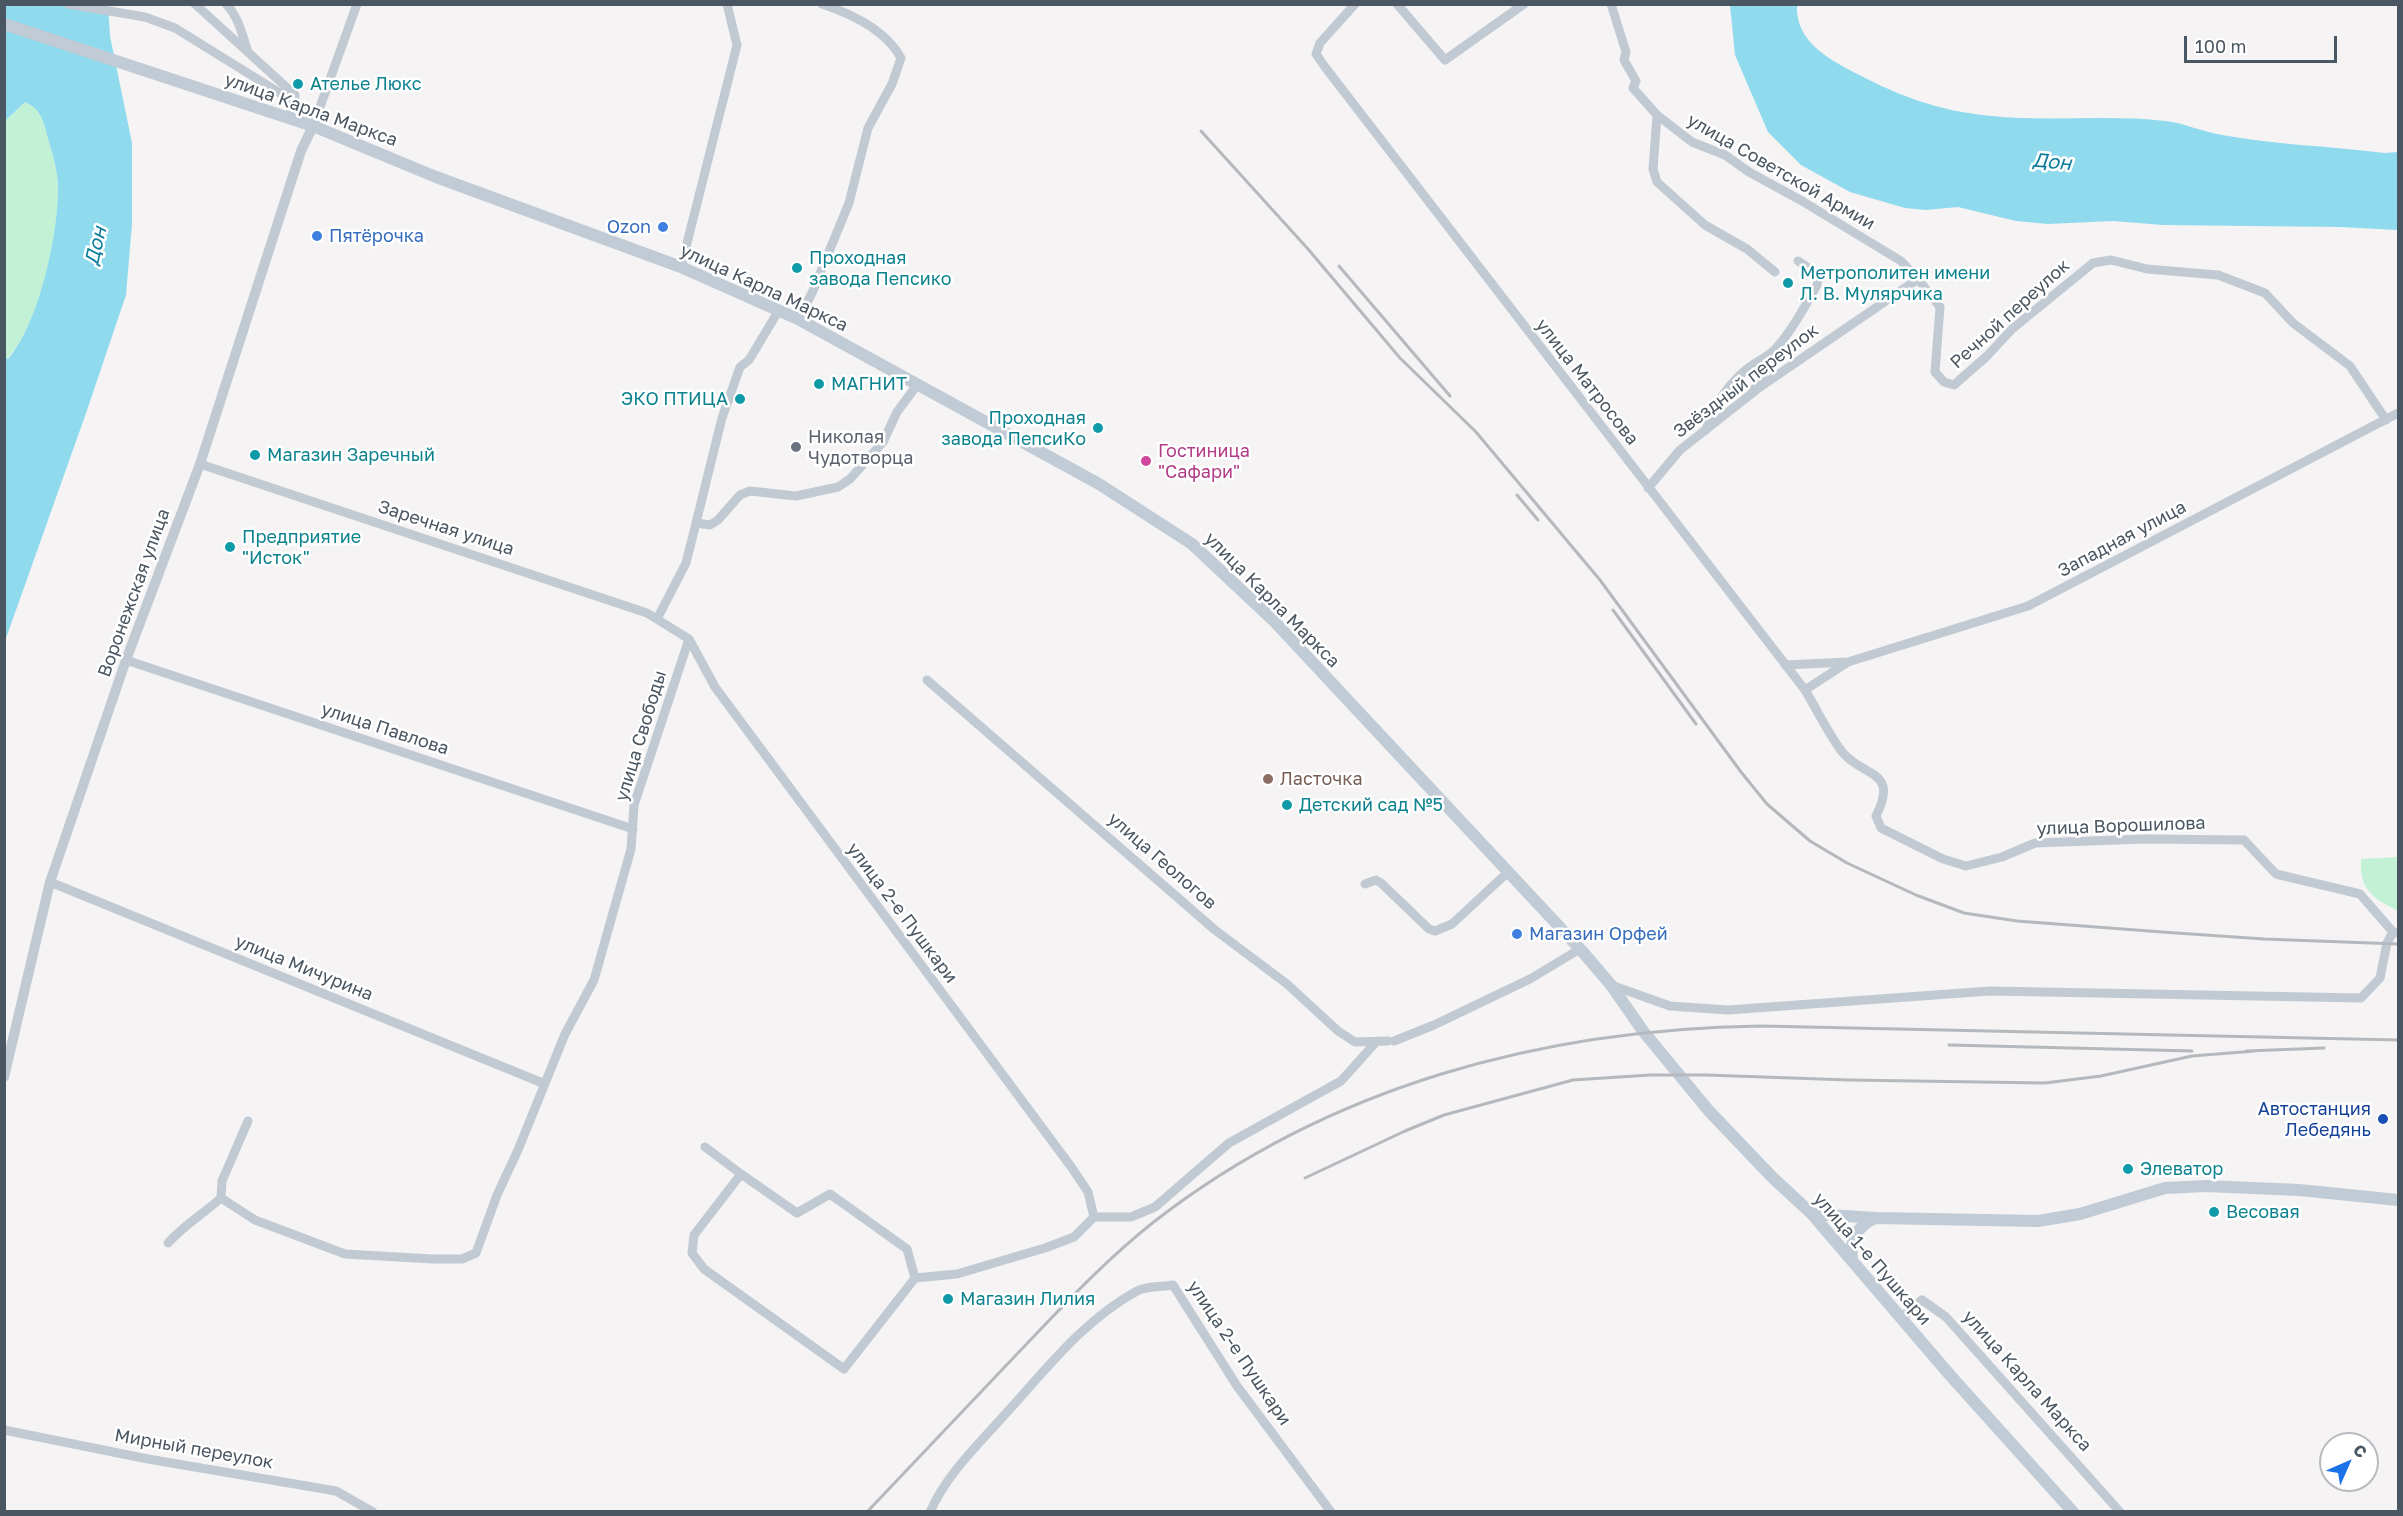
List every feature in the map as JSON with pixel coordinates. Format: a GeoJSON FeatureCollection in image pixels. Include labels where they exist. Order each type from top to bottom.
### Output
{"type":"FeatureCollection","features":[{"type":"Feature","properties":{"kind":"main road","name":"улица Карла Маркса"},"geometry":{"type":"LineString","coordinates":[[4,24],[288,117],[315,121],[436,177],[681,267],[798,319],[1099,484],[1192,544],[1273,620],[1580,949],[1611,986],[1643,1031]]}},
{"type":"Feature","properties":{"kind":"main road","name":"улица 1-е Пушкари"},"geometry":{"type":"LineString","coordinates":[[1643,1031],[1708,1111],[1772,1177],[1812,1214],[1949,1374],[2073,1512]]}},
{"type":"Feature","properties":{"kind":"main road"},"geometry":{"type":"LineString","coordinates":[[1812,1214],[1876,1218],[2038,1221],[2080,1214],[2165,1188],[2206,1186],[2299,1190],[2398,1200]]}},
{"type":"Feature","properties":{"kind":"main road"},"geometry":{"type":"LineString","coordinates":[[1852,1260],[1850,1248],[1853,1237],[1867,1222],[1876,1218]]}},
{"type":"Feature","properties":{"kind":"street","name":"улица Карла Маркса"},"geometry":{"type":"LineString","coordinates":[[68,4],[145,17],[175,28],[295,103],[315,121]]}},
{"type":"Feature","properties":{"kind":"street"},"geometry":{"type":"LineString","coordinates":[[226,4],[232,10],[248,52]]}},
{"type":"Feature","properties":{"kind":"street"},"geometry":{"type":"LineString","coordinates":[[315,121],[357,4]]}},
{"type":"Feature","properties":{"kind":"street"},"geometry":{"type":"LineString","coordinates":[[681,267],[737,45],[727,4]]}},
{"type":"Feature","properties":{"kind":"street"},"geometry":{"type":"LineString","coordinates":[[798,319],[812,293],[849,203],[868,128],[892,84],[901,58],[894,45],[871,26],[822,4]]}},
{"type":"Feature","properties":{"kind":"street","name":"улица Матросова"},"geometry":{"type":"LineString","coordinates":[[1355,4],[1320,43],[1316,54],[1805,690],[1844,754],[1875,774]]}},
{"type":"Feature","properties":{"kind":"street"},"geometry":{"type":"LineString","coordinates":[[1397,4],[1445,60],[1524,4]]}},
{"type":"Feature","properties":{"kind":"street","name":"улица Советской Армии"},"geometry":{"type":"LineString","coordinates":[[1611,4],[1626,52],[1624,60],[1636,81],[1633,88],[1657,115],[1692,142],[1725,155],[1749,172],[1901,261],[1918,279]]}},
{"type":"Feature","properties":{"kind":"street"},"geometry":{"type":"LineString","coordinates":[[198,5],[295,95],[295,103],[288,117]]}},
{"type":"Feature","properties":{"kind":"street"},"geometry":{"type":"LineString","coordinates":[[1657,115],[1653,169],[1657,182],[1706,225],[1747,249],[1775,272]]}},
{"type":"Feature","properties":{"kind":"street","name":"Воронежская улица"},"geometry":{"type":"LineString","coordinates":[[4,1077],[50,882],[126,660],[200,464],[301,151],[315,121]]}},
{"type":"Feature","properties":{"kind":"street","name":"Речной переулок"},"geometry":{"type":"LineString","coordinates":[[1918,279],[1940,307],[1935,372],[1944,382],[1954,385],[1987,356],[2012,329],[2093,263],[2111,260],[2147,269],[2218,275],[2265,293],[2293,323],[2350,366],[2386,420]]}},
{"type":"Feature","properties":{"kind":"street"},"geometry":{"type":"LineString","coordinates":[[1706,430],[1717,403],[1740,374],[1753,364],[1764,360],[1780,344],[1817,285],[1818,280],[1812,270],[1798,261]]}},
{"type":"Feature","properties":{"kind":"street","name":"Звёздный переулок"},"geometry":{"type":"LineString","coordinates":[[1648,488],[1680,450],[1751,394],[1918,279]]}},
{"type":"Feature","properties":{"kind":"street"},"geometry":{"type":"LineString","coordinates":[[657,620],[686,563],[722,418],[740,367],[749,360],[779,310]]}},
{"type":"Feature","properties":{"kind":"street"},"geometry":{"type":"LineString","coordinates":[[1751,394],[1779,353],[1780,344]]}},
{"type":"Feature","properties":{"kind":"street"},"geometry":{"type":"LineString","coordinates":[[696,523],[710,525],[718,520],[740,495],[750,491],[796,496],[838,487],[850,479],[883,442],[897,412],[918,385]]}},
{"type":"Feature","properties":{"kind":"street","name":"Западная улица"},"geometry":{"type":"LineString","coordinates":[[1848,662],[2028,606],[2398,413]]}},
{"type":"Feature","properties":{"kind":"street","name":"Заречная улица"},"geometry":{"type":"LineString","coordinates":[[200,464],[648,613],[689,639]]}},
{"type":"Feature","properties":{"kind":"street","name":"улица Свободы"},"geometry":{"type":"LineString","coordinates":[[545,1084],[565,1034],[594,980],[631,849],[634,805],[689,639]]}},
{"type":"Feature","properties":{"kind":"street","name":"улица 2-е Пушкари"},"geometry":{"type":"LineString","coordinates":[[689,639],[715,687],[1072,1168],[1088,1192],[1094,1218]]}},
{"type":"Feature","properties":{"kind":"street","name":"улица Павлова"},"geometry":{"type":"LineString","coordinates":[[126,660],[633,829]]}},
{"type":"Feature","properties":{"kind":"street"},"geometry":{"type":"LineString","coordinates":[[1785,665],[1848,662]]}},
{"type":"Feature","properties":{"kind":"street"},"geometry":{"type":"LineString","coordinates":[[1805,690],[1848,662]]}},
{"type":"Feature","properties":{"kind":"street","name":"улица Геологов"},"geometry":{"type":"LineString","coordinates":[[927,680],[1215,930],[1287,984],[1338,1031],[1355,1042],[1391,1041],[1434,1025],[1530,979],[1580,949]]}},
{"type":"Feature","properties":{"kind":"street","name":"улица Ворошилова"},"geometry":{"type":"LineString","coordinates":[[1875,774],[1882,785],[1883,802],[1876,816],[1881,828],[1943,860],[1966,866],[2002,856],[2035,843],[2145,839],[2244,840],[2276,874],[2360,894],[2396,932]]}},
{"type":"Feature","properties":{"kind":"street"},"geometry":{"type":"LineString","coordinates":[[1365,884],[1376,880],[1381,883],[1429,929],[1435,931],[1452,924],[1508,872]]}},
{"type":"Feature","properties":{"kind":"street","name":"улица Мичурина"},"geometry":{"type":"LineString","coordinates":[[50,882],[545,1084]]}},
{"type":"Feature","properties":{"kind":"street"},"geometry":{"type":"LineString","coordinates":[[1611,986],[1670,1006],[1728,1010],[1990,991],[2361,998],[2380,978],[2387,944],[2396,932]]}},
{"type":"Feature","properties":{"kind":"street"},"geometry":{"type":"LineString","coordinates":[[741,1174],[694,1235],[692,1253],[704,1269],[844,1369],[915,1278],[957,1274],[1045,1248],[1074,1237],[1094,1218],[1131,1218],[1155,1207],[1229,1143],[1341,1081],[1376,1042]]}},
{"type":"Feature","properties":{"kind":"street"},"geometry":{"type":"LineString","coordinates":[[221,1198],[255,1220],[345,1254],[433,1260],[462,1259],[476,1253],[497,1195],[545,1084]]}},
{"type":"Feature","properties":{"kind":"street"},"geometry":{"type":"LineString","coordinates":[[168,1243],[184,1226],[191,1223],[221,1198],[222,1181],[248,1121]]}},
{"type":"Feature","properties":{"kind":"street"},"geometry":{"type":"LineString","coordinates":[[705,1146],[797,1214],[830,1194],[907,1249],[915,1278]]}},
{"type":"Feature","properties":{"kind":"street","name":"улица 2-е Пушкари"},"geometry":{"type":"LineString","coordinates":[[930,1512],[952,1474],[1051,1360],[1095,1319],[1140,1289],[1173,1285],[1237,1386],[1331,1512]]}},
{"type":"Feature","properties":{"kind":"street","name":"улица Карла Маркса"},"geometry":{"type":"LineString","coordinates":[[1901,1317],[1922,1300],[1946,1317],[2120,1512]]}},
{"type":"Feature","properties":{"kind":"street","name":"Мирный переулок"},"geometry":{"type":"LineString","coordinates":[[4,1430],[148,1459],[336,1491],[373,1512]]}},
{"type":"Feature","properties":{"kind":"green space"},"geometry":{"type":"Polygon","coordinates":[[[25,102],[35,108],[45,127],[57,177],[57,208],[51,254],[38,302],[19,343],[7,359],[5,357],[5,121],[25,102]]]}},
{"type":"Feature","properties":{"kind":"green space"},"geometry":{"type":"Polygon","coordinates":[[[2398,857],[2398,911],[2369,892],[2362,878],[2361,859],[2398,857]]]}},
{"type":"Feature","properties":{"kind":"water","name":"Дон"},"geometry":{"type":"Polygon","coordinates":[[[5,5],[108,5],[110,36],[132,143],[132,224],[126,295],[5,641],[5,357],[8,359],[29,324],[45,278],[55,230],[58,188],[53,157],[43,122],[35,108],[25,102],[5,121],[5,5]]]}},
{"type":"Feature","properties":{"kind":"water","name":"Дон"},"geometry":{"type":"Polygon","coordinates":[[[1730,5],[1797,5],[1800,26],[1819,51],[1864,78],[1899,94],[1934,106],[1972,114],[2013,118],[2122,118],[2165,121],[2215,134],[2242,138],[2385,153],[2398,152],[2398,230],[2163,225],[2113,221],[2048,224],[2016,221],[1958,207],[1926,210],[1905,208],[1850,192],[1801,165],[1768,132],[1735,55],[1730,5]]]}},
{"type":"Feature","properties":{"kind":"railway"},"geometry":{"type":"LineString","coordinates":[[1201,131],[1308,249],[1400,358],[1476,432],[1600,580],[1767,804],[1810,841],[1847,863],[1916,895],[1964,913],[2017,921],[2162,932],[2264,939],[2398,944]]}},
{"type":"Feature","properties":{"kind":"railway"},"geometry":{"type":"LineString","coordinates":[[1339,266],[1450,396]]}},
{"type":"Feature","properties":{"kind":"railway"},"geometry":{"type":"LineString","coordinates":[[1517,495],[1538,520]]}},
{"type":"Feature","properties":{"kind":"railway"},"geometry":{"type":"LineString","coordinates":[[1613,610],[1696,724]]}},
{"type":"Feature","properties":{"kind":"railway"},"geometry":{"type":"LineString","coordinates":[[867,1512],[1083,1285],[1155,1221],[1222,1174],[1292,1134],[1366,1101],[1442,1074],[1519,1053],[1599,1039],[1680,1030],[1761,1026],[2398,1040]]}},
{"type":"Feature","properties":{"kind":"railway"},"geometry":{"type":"LineString","coordinates":[[1949,1045],[2192,1051]]}},
{"type":"Feature","properties":{"kind":"railway"},"geometry":{"type":"LineString","coordinates":[[2246,1051],[2324,1048]]}},
{"type":"Feature","properties":{"kind":"railway"},"geometry":{"type":"LineString","coordinates":[[1305,1178],[1444,1115],[1573,1080],[1650,1075],[1706,1075],[2045,1083],[2101,1076],[2192,1056],[2255,1051]]}},
{"type":"Feature","properties":{"kind":"place","name":"Ателье Люкс"},"geometry":{"type":"Point","coordinates":[298,84]}},
{"type":"Feature","properties":{"kind":"place","name":"Ozon"},"geometry":{"type":"Point","coordinates":[663,227]}},
{"type":"Feature","properties":{"kind":"place","name":"Пятёрочка"},"geometry":{"type":"Point","coordinates":[317,236]}},
{"type":"Feature","properties":{"kind":"place","name":"Проходная завода Пепсико"},"geometry":{"type":"Point","coordinates":[797,268]}},
{"type":"Feature","properties":{"kind":"place","name":"Метрополитен имени Л. В. Мулярчика"},"geometry":{"type":"Point","coordinates":[1788,283]}},
{"type":"Feature","properties":{"kind":"place","name":"МАГНИТ"},"geometry":{"type":"Point","coordinates":[819,384]}},
{"type":"Feature","properties":{"kind":"place","name":"ЭКО ПТИЦА"},"geometry":{"type":"Point","coordinates":[740,399]}},
{"type":"Feature","properties":{"kind":"place","name":"Проходная завода ПепсиКо"},"geometry":{"type":"Point","coordinates":[1098,428]}},
{"type":"Feature","properties":{"kind":"place","name":"Николая Чудотворца"},"geometry":{"type":"Point","coordinates":[796,447]}},
{"type":"Feature","properties":{"kind":"place","name":"Магазин Заречный"},"geometry":{"type":"Point","coordinates":[255,455]}},
{"type":"Feature","properties":{"kind":"place","name":"Гостиница \"Сафари\""},"geometry":{"type":"Point","coordinates":[1146,461]}},
{"type":"Feature","properties":{"kind":"place","name":"Предприятие \"Исток\""},"geometry":{"type":"Point","coordinates":[230,547]}},
{"type":"Feature","properties":{"kind":"place","name":"Ласточка"},"geometry":{"type":"Point","coordinates":[1268,779]}},
{"type":"Feature","properties":{"kind":"place","name":"Детский сад №5"},"geometry":{"type":"Point","coordinates":[1287,805]}},
{"type":"Feature","properties":{"kind":"place","name":"Магазин Орфей"},"geometry":{"type":"Point","coordinates":[1517,934]}},
{"type":"Feature","properties":{"kind":"place","name":"Автостанция Лебедянь"},"geometry":{"type":"Point","coordinates":[2383,1119]}},
{"type":"Feature","properties":{"kind":"place","name":"Элеватор"},"geometry":{"type":"Point","coordinates":[2128,1169]}},
{"type":"Feature","properties":{"kind":"place","name":"Весовая"},"geometry":{"type":"Point","coordinates":[2214,1212]}},
{"type":"Feature","properties":{"kind":"place","name":"Магазин Лилия"},"geometry":{"type":"Point","coordinates":[948,1299]}}]}
